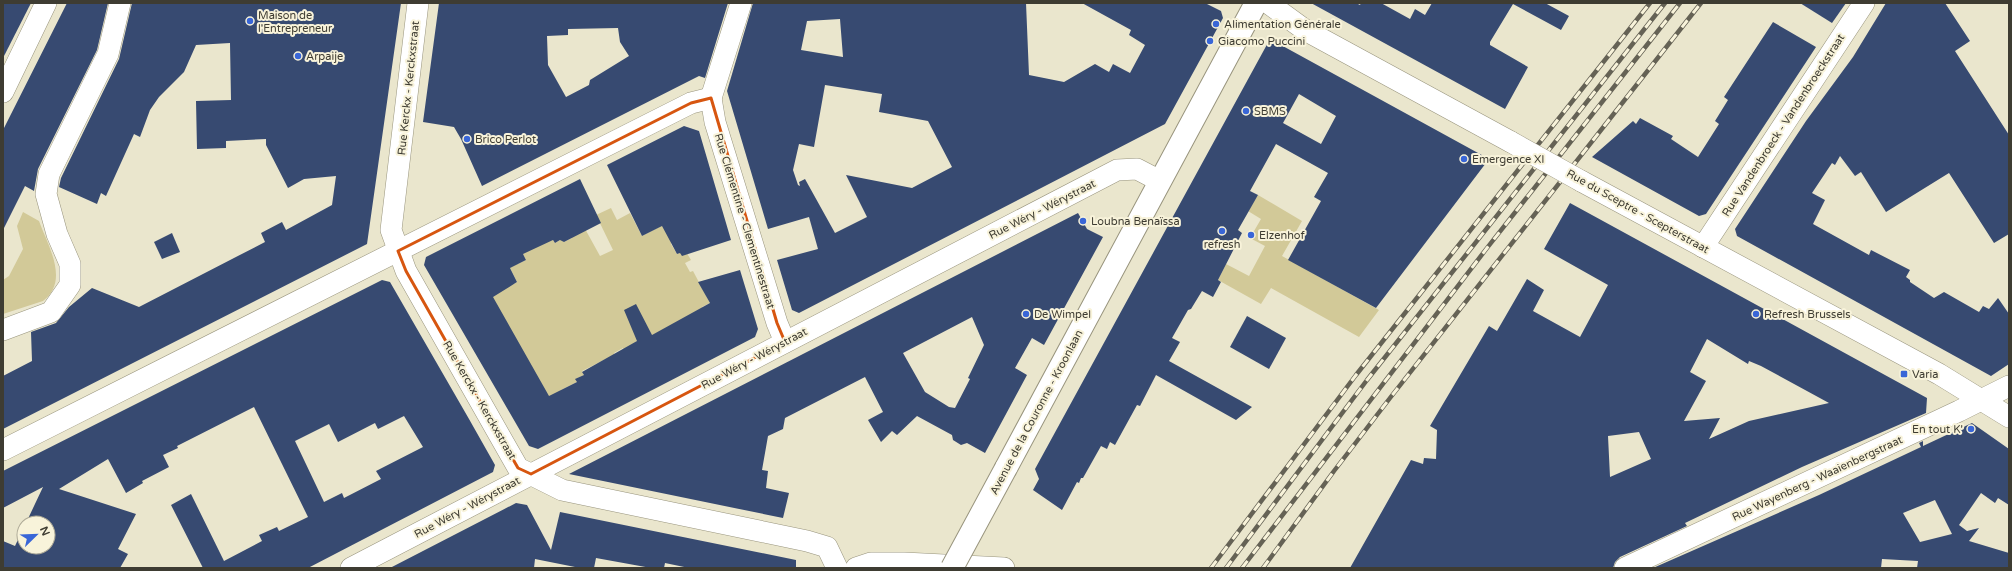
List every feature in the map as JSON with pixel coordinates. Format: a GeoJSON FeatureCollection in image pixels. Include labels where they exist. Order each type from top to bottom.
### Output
{"type":"FeatureCollection","features":[{"type":"Feature","properties":{"kind":"main road","name":"Avenue de la Couronne - Kroonlaan"},"geometry":{"type":"LineString","coordinates":[[952,568],[1256,3]]}},
{"type":"Feature","properties":{"kind":"street"},"geometry":{"type":"LineString","coordinates":[[3,92],[44,10],[46,3]]}},
{"type":"Feature","properties":{"kind":"street"},"geometry":{"type":"LineString","coordinates":[[3,330],[51,312],[70,285],[70,264],[56,234],[46,194],[49,174],[108,54],[120,3]]}},
{"type":"Feature","properties":{"kind":"street","name":"Rue Kerckx - Kerckxstraat"},"geometry":{"type":"LineString","coordinates":[[418,3],[391,230],[406,271],[518,468],[562,490],[807,540],[827,547],[837,568]]}},
{"type":"Feature","properties":{"kind":"street"},"geometry":{"type":"LineString","coordinates":[[3,450],[691,102],[710,98],[741,3]]}},
{"type":"Feature","properties":{"kind":"street","name":"Rue du Sceptre - Scepterstraat"},"geometry":{"type":"LineString","coordinates":[[1268,3],[1305,30],[1938,374],[2009,417]]}},
{"type":"Feature","properties":{"kind":"street","name":"Rue Vandenbroeck - Vandenbroeckstraat"},"geometry":{"type":"LineString","coordinates":[[1703,247],[1864,3]]}},
{"type":"Feature","properties":{"kind":"street","name":"Rue Clémentine - Clementinestraat"},"geometry":{"type":"LineString","coordinates":[[710,98],[715,122],[772,308],[785,342]]}},
{"type":"Feature","properties":{"kind":"street","name":"Rue Wéry - Wérystraat"},"geometry":{"type":"LineString","coordinates":[[351,568],[1118,170],[1137,169],[1160,181]]}},
{"type":"Feature","properties":{"kind":"street","name":"Rue Wayenberg - Waaienbergstraat"},"geometry":{"type":"LineString","coordinates":[[1625,568],[1981,401],[2009,386]]}},
{"type":"Feature","properties":{"kind":"street"},"geometry":{"type":"LineString","coordinates":[[856,568],[871,563],[904,563],[1004,568]]}},
{"type":"Feature","properties":{"kind":"highlighted area"},"geometry":{"type":"Polygon","coordinates":[[[711,98],[777,323],[785,342],[531,474],[518,468],[406,271],[398,251],[691,103],[711,98]]]}},
{"type":"Feature","properties":{"kind":"shaded area"},"geometry":{"type":"Polygon","coordinates":[[[1258,195],[1302,221],[1282,256],[1379,310],[1359,337],[1271,288],[1261,304],[1218,280],[1226,264],[1249,276],[1265,246],[1250,238],[1261,219],[1248,211],[1258,195]]]}},
{"type":"Feature","properties":{"kind":"shaded area"},"geometry":{"type":"Polygon","coordinates":[[[611,208],[617,220],[630,213],[642,236],[673,220],[671,244],[677,254],[685,250],[691,260],[685,263],[690,272],[693,271],[710,303],[702,307],[706,315],[637,341],[629,360],[623,348],[614,353],[616,358],[608,358],[582,371],[584,375],[576,379],[577,382],[561,390],[551,408],[464,283],[511,277],[514,284],[517,282],[507,262],[518,264],[526,260],[518,245],[553,240],[555,243],[562,239],[564,242],[572,238],[569,233],[584,227],[600,256],[613,250],[596,215],[611,208]]]}},
{"type":"Feature","properties":{"kind":"shaded area"},"geometry":{"type":"Polygon","coordinates":[[[23,212],[39,221],[54,263],[56,273],[55,284],[51,293],[43,301],[3,314],[3,280],[9,276],[23,249],[17,226],[23,212]]]}},
{"type":"Feature","properties":{"kind":"building"},"geometry":{"type":"Polygon","coordinates":[[[3,3],[31,3],[3,58],[3,3]]]}},
{"type":"Feature","properties":{"kind":"building"},"geometry":{"type":"Polygon","coordinates":[[[67,3],[108,3],[97,50],[38,169],[34,191],[25,186],[3,230],[3,130],[67,3]]]}},
{"type":"Feature","properties":{"kind":"building"},"geometry":{"type":"Polygon","coordinates":[[[132,3],[401,3],[367,244],[3,429],[3,376],[32,361],[31,332],[56,323],[69,307],[92,288],[139,307],[265,242],[261,233],[282,222],[286,230],[332,205],[336,176],[304,179],[288,188],[266,145],[266,139],[226,141],[226,148],[197,149],[196,101],[231,100],[230,43],[196,45],[184,72],[159,97],[150,110],[140,137],[134,134],[106,196],[101,193],[97,204],[59,187],[61,178],[119,59],[132,3]]]}},
{"type":"Feature","properties":{"kind":"building"},"geometry":{"type":"Polygon","coordinates":[[[439,3],[728,3],[705,78],[699,76],[482,186],[454,127],[423,122],[439,3]],[[618,28],[568,29],[568,35],[547,36],[548,65],[566,97],[589,85],[590,80],[629,56],[620,42],[618,28]]]}},
{"type":"Feature","properties":{"kind":"building"},"geometry":{"type":"Polygon","coordinates":[[[753,3],[1026,3],[1029,75],[1064,82],[1095,64],[1109,72],[1113,64],[1130,73],[1145,45],[1129,35],[1131,30],[1082,3],[1205,3],[1221,11],[1223,18],[1165,124],[799,313],[792,310],[777,260],[818,249],[809,217],[768,229],[727,91],[753,3]],[[840,19],[807,21],[801,50],[843,57],[840,19]],[[825,85],[814,147],[799,144],[793,170],[798,185],[800,186],[799,182],[805,179],[835,233],[867,217],[846,175],[912,188],[952,167],[928,121],[879,112],[882,94],[825,85]]]}},
{"type":"Feature","properties":{"kind":"building"},"geometry":{"type":"Polygon","coordinates":[[[1311,3],[1356,3],[1360,5],[1361,3],[1381,3],[1410,19],[1415,9],[1425,15],[1432,3],[1545,3],[1569,16],[1561,30],[1513,4],[1490,42],[1490,45],[1528,67],[1505,109],[1311,3]]]}},
{"type":"Feature","properties":{"kind":"building"},"geometry":{"type":"Polygon","coordinates":[[[1800,3],[1846,3],[1832,23],[1800,3]]]}},
{"type":"Feature","properties":{"kind":"building"},"geometry":{"type":"Polygon","coordinates":[[[1886,3],[1945,3],[1970,41],[1955,51],[2009,135],[2009,234],[1994,243],[1949,173],[1886,212],[1861,172],[1855,176],[1840,156],[1835,165],[1832,163],[1812,193],[1825,200],[1813,224],[1869,255],[1871,250],[1910,270],[1906,277],[1910,280],[1910,282],[1934,298],[1944,292],[1979,312],[1983,306],[1989,309],[1998,298],[2009,314],[2009,364],[1991,376],[1737,236],[1735,229],[1806,121],[1853,57],[1886,3]]]}},
{"type":"Feature","properties":{"kind":"building"},"geometry":{"type":"Polygon","coordinates":[[[1773,22],[1816,47],[1706,214],[1699,216],[1592,157],[1633,121],[1636,124],[1640,118],[1673,136],[1671,139],[1698,157],[1719,124],[1715,121],[1728,100],[1724,97],[1773,22]]]}},
{"type":"Feature","properties":{"kind":"building"},"geometry":{"type":"Polygon","coordinates":[[[1270,39],[1489,159],[1376,308],[1288,260],[1321,201],[1314,197],[1328,173],[1276,144],[1250,191],[1258,195],[1238,230],[1242,233],[1218,280],[1221,282],[1213,297],[1202,291],[1191,309],[1188,310],[1172,338],[1180,342],[1169,361],[1252,407],[1236,420],[1156,375],[1140,406],[1137,405],[1115,445],[1110,442],[1107,449],[1101,446],[1083,478],[1081,478],[1079,483],[1077,482],[1062,510],[1033,490],[1039,479],[1035,469],[1270,39]],[[1299,94],[1283,123],[1321,144],[1336,116],[1299,94]]]}},
{"type":"Feature","properties":{"kind":"building"},"geometry":{"type":"Polygon","coordinates":[[[684,126],[699,131],[731,240],[682,256],[680,253],[677,254],[662,226],[642,236],[607,165],[684,126]]]}},
{"type":"Feature","properties":{"kind":"building"},"geometry":{"type":"Polygon","coordinates":[[[580,179],[601,223],[564,242],[560,240],[555,243],[553,240],[523,254],[526,260],[510,268],[517,282],[493,297],[549,396],[577,382],[575,379],[584,375],[582,372],[637,341],[624,310],[636,304],[652,335],[710,303],[698,282],[740,270],[758,329],[755,337],[538,449],[529,446],[424,265],[426,257],[580,179]]]}},
{"type":"Feature","properties":{"kind":"building"},"geometry":{"type":"Polygon","coordinates":[[[1570,203],[1927,398],[1926,413],[1802,467],[1685,523],[1687,526],[1620,557],[1615,562],[1613,568],[1350,568],[1411,460],[1423,464],[1424,458],[1436,459],[1437,430],[1430,426],[1489,326],[1497,331],[1527,279],[1544,290],[1533,311],[1580,337],[1608,285],[1544,249],[1570,203]],[[1707,339],[1690,372],[1706,381],[1684,421],[1720,418],[1709,439],[1749,421],[1829,403],[1761,366],[1749,361],[1748,364],[1707,339]],[[1639,432],[1608,436],[1610,477],[1651,459],[1639,432]]]}},
{"type":"Feature","properties":{"kind":"building"},"geometry":{"type":"Polygon","coordinates":[[[1078,213],[1087,229],[1103,237],[1044,345],[1032,338],[1015,368],[1027,375],[985,453],[967,443],[961,445],[953,440],[952,435],[917,416],[897,435],[892,431],[881,442],[868,420],[883,412],[865,377],[785,418],[783,429],[768,436],[762,470],[768,471],[766,488],[789,493],[783,518],[569,474],[1078,213]],[[972,317],[903,353],[925,392],[949,407],[955,408],[970,379],[968,378],[984,345],[972,317]]]}},
{"type":"Feature","properties":{"kind":"building"},"geometry":{"type":"Polygon","coordinates":[[[172,233],[180,252],[162,259],[154,242],[172,233]]]}},
{"type":"Feature","properties":{"kind":"building"},"geometry":{"type":"Polygon","coordinates":[[[382,280],[390,282],[495,465],[493,472],[308,568],[203,568],[171,505],[191,494],[224,561],[262,541],[259,535],[277,527],[279,531],[308,517],[254,407],[177,446],[178,448],[163,455],[169,467],[142,481],[143,483],[126,493],[108,459],[59,489],[136,514],[118,549],[128,554],[120,568],[3,568],[3,541],[15,546],[16,544],[16,555],[56,555],[56,515],[30,515],[43,487],[3,508],[3,471],[382,280]],[[404,416],[378,429],[375,423],[338,442],[329,424],[295,441],[324,502],[342,493],[344,498],[381,479],[376,471],[423,447],[404,416]]]}},
{"type":"Feature","properties":{"kind":"building"},"geometry":{"type":"Polygon","coordinates":[[[1247,316],[1286,338],[1269,369],[1230,347],[1247,316]]]}},
{"type":"Feature","properties":{"kind":"building"},"geometry":{"type":"Polygon","coordinates":[[[1972,423],[2009,449],[2009,505],[1998,498],[1995,503],[1981,493],[1959,525],[1967,531],[1979,528],[1969,541],[2009,553],[2009,568],[1917,568],[1918,561],[1882,559],[1881,568],[1653,568],[1819,495],[1921,447],[1919,443],[1923,441],[1923,446],[1972,423]],[[1935,500],[1903,513],[1920,542],[1952,534],[1935,500]]]}},
{"type":"Feature","properties":{"kind":"building"},"geometry":{"type":"Polygon","coordinates":[[[516,503],[527,505],[551,550],[560,512],[796,560],[796,568],[689,568],[665,563],[664,568],[651,568],[596,558],[594,568],[580,568],[535,559],[534,568],[390,568],[516,503]]]}},
{"type":"Feature","properties":{"kind":"railway"},"geometry":{"type":"LineString","coordinates":[[1211,568],[1356,375],[1650,3]]}},
{"type":"Feature","properties":{"kind":"railway"},"geometry":{"type":"LineString","coordinates":[[1226,568],[1367,380],[1665,3]]}},
{"type":"Feature","properties":{"kind":"railway"},"geometry":{"type":"LineString","coordinates":[[1242,568],[1487,248],[1680,3]]}},
{"type":"Feature","properties":{"kind":"railway"},"geometry":{"type":"LineString","coordinates":[[1263,568],[1390,398],[1701,3]]}},
{"type":"Feature","properties":{"kind":"place","name":"Maison de l'Entrepreneur"},"geometry":{"type":"Point","coordinates":[250,21]}},
{"type":"Feature","properties":{"kind":"place","name":"Alimentation Générale"},"geometry":{"type":"Point","coordinates":[1216,24]}},
{"type":"Feature","properties":{"kind":"place","name":"Giacomo Puccini"},"geometry":{"type":"Point","coordinates":[1210,41]}},
{"type":"Feature","properties":{"kind":"place","name":"Arpaije"},"geometry":{"type":"Point","coordinates":[298,56]}},
{"type":"Feature","properties":{"kind":"place","name":"SBMS"},"geometry":{"type":"Point","coordinates":[1246,111]}},
{"type":"Feature","properties":{"kind":"place","name":"Brico Perlot"},"geometry":{"type":"Point","coordinates":[467,139]}},
{"type":"Feature","properties":{"kind":"place","name":"Emergence Xl"},"geometry":{"type":"Point","coordinates":[1464,159]}},
{"type":"Feature","properties":{"kind":"place","name":"Loubna Benaïssa"},"geometry":{"type":"Point","coordinates":[1083,221]}},
{"type":"Feature","properties":{"kind":"place","name":"refresh"},"geometry":{"type":"Point","coordinates":[1222,231]}},
{"type":"Feature","properties":{"kind":"place","name":"Elzenhof"},"geometry":{"type":"Point","coordinates":[1251,235]}},
{"type":"Feature","properties":{"kind":"place","name":"De Wimpel"},"geometry":{"type":"Point","coordinates":[1026,314]}},
{"type":"Feature","properties":{"kind":"place","name":"Refresh Brussels"},"geometry":{"type":"Point","coordinates":[1756,314]}},
{"type":"Feature","properties":{"kind":"place","name":"Varia"},"geometry":{"type":"Point","coordinates":[1904,374]}},
{"type":"Feature","properties":{"kind":"place","name":"En tout K'"},"geometry":{"type":"Point","coordinates":[1971,429]}}]}
